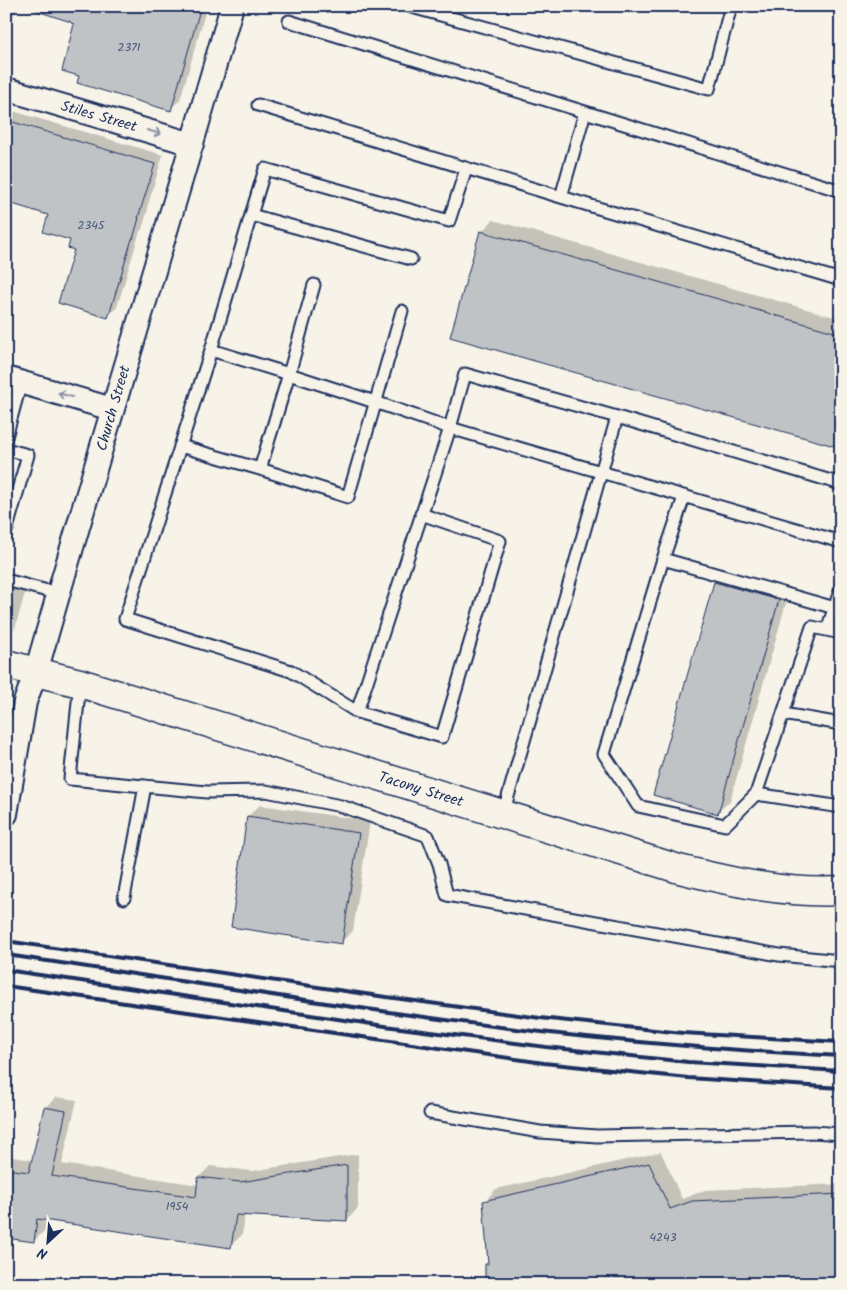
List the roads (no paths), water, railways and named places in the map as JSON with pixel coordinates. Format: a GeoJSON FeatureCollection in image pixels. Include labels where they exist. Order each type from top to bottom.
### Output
{"type":"FeatureCollection","features":[{"type":"Feature","properties":{"kind":"main road","name":"Tacony Street"},"geometry":{"type":"LineString","coordinates":[[6,664],[80,683],[679,869],[766,887],[812,892],[841,891]]}},
{"type":"Feature","properties":{"kind":"street","name":"Church Street"},"geometry":{"type":"LineString","coordinates":[[6,814],[25,702],[36,672],[232,6]]}},
{"type":"Feature","properties":{"kind":"street","name":"Stiles Street"},"geometry":{"type":"LineString","coordinates":[[6,89],[192,144]]}},
{"type":"Feature","properties":{"kind":"street"},"geometry":{"type":"LineString","coordinates":[[13,380],[112,409]]}},
{"type":"Feature","properties":{"kind":"lane"},"geometry":{"type":"LineString","coordinates":[[408,6],[709,89],[731,6]]}},
{"type":"Feature","properties":{"kind":"lane"},"geometry":{"type":"LineString","coordinates":[[289,21],[841,191]]}},
{"type":"Feature","properties":{"kind":"lane"},"geometry":{"type":"LineString","coordinates":[[258,105],[561,198],[841,280]]}},
{"type":"Feature","properties":{"kind":"lane"},"geometry":{"type":"LineString","coordinates":[[561,198],[585,112]]}},
{"type":"Feature","properties":{"kind":"lane"},"geometry":{"type":"LineString","coordinates":[[420,514],[500,541],[442,738],[357,712],[291,671],[125,619],[265,168],[449,221],[466,169]]}},
{"type":"Feature","properties":{"kind":"lane"},"geometry":{"type":"LineString","coordinates":[[251,215],[411,259]]}},
{"type":"Feature","properties":{"kind":"lane"},"geometry":{"type":"LineString","coordinates":[[260,469],[314,285]]}},
{"type":"Feature","properties":{"kind":"lane"},"geometry":{"type":"LineString","coordinates":[[180,446],[348,497],[402,311]]}},
{"type":"Feature","properties":{"kind":"lane"},"geometry":{"type":"LineString","coordinates":[[210,350],[289,374],[450,428],[841,542]]}},
{"type":"Feature","properties":{"kind":"lane"},"geometry":{"type":"LineString","coordinates":[[357,712],[420,514],[450,428],[465,374],[841,484]]}},
{"type":"Feature","properties":{"kind":"lane"},"geometry":{"type":"LineString","coordinates":[[6,437],[13,380]]}},
{"type":"Feature","properties":{"kind":"lane"},"geometry":{"type":"LineString","coordinates":[[503,814],[617,417]]}},
{"type":"Feature","properties":{"kind":"lane"},"geometry":{"type":"LineString","coordinates":[[6,449],[28,455],[7,524]]}},
{"type":"Feature","properties":{"kind":"lane"},"geometry":{"type":"LineString","coordinates":[[684,497],[663,559],[604,754],[638,806],[725,825],[756,794],[812,627],[841,632]]}},
{"type":"Feature","properties":{"kind":"lane"},"geometry":{"type":"LineString","coordinates":[[663,559],[834,608]]}},
{"type":"Feature","properties":{"kind":"lane"},"geometry":{"type":"LineString","coordinates":[[6,580],[59,594]]}},
{"type":"Feature","properties":{"kind":"lane"},"geometry":{"type":"LineString","coordinates":[[828,630],[841,588]]}},
{"type":"Feature","properties":{"kind":"lane"},"geometry":{"type":"LineString","coordinates":[[80,683],[70,779],[207,792],[266,791],[341,806],[428,836],[439,864],[447,895],[780,955],[841,961]]}},
{"type":"Feature","properties":{"kind":"lane"},"geometry":{"type":"LineString","coordinates":[[783,714],[841,724]]}},
{"type":"Feature","properties":{"kind":"lane"},"geometry":{"type":"LineString","coordinates":[[124,898],[145,786]]}},
{"type":"Feature","properties":{"kind":"lane"},"geometry":{"type":"LineString","coordinates":[[756,794],[841,808]]}},
{"type":"Feature","properties":{"kind":"lane"},"geometry":{"type":"LineString","coordinates":[[430,1113],[540,1132],[598,1136],[814,1132],[841,1134]]}},
{"type":"Feature","properties":{"kind":"railway"},"geometry":{"type":"LineString","coordinates":[[6,941],[540,1018],[683,1033],[841,1042]]}},
{"type":"Feature","properties":{"kind":"railway"},"geometry":{"type":"LineString","coordinates":[[6,955],[482,1025],[623,1041],[841,1056]]}},
{"type":"Feature","properties":{"kind":"railway"},"geometry":{"type":"LineString","coordinates":[[6,970],[385,1026],[546,1047],[688,1062],[841,1071]]}},
{"type":"Feature","properties":{"kind":"railway"},"geometry":{"type":"LineString","coordinates":[[6,986],[544,1063],[688,1078],[841,1088]]}}]}
